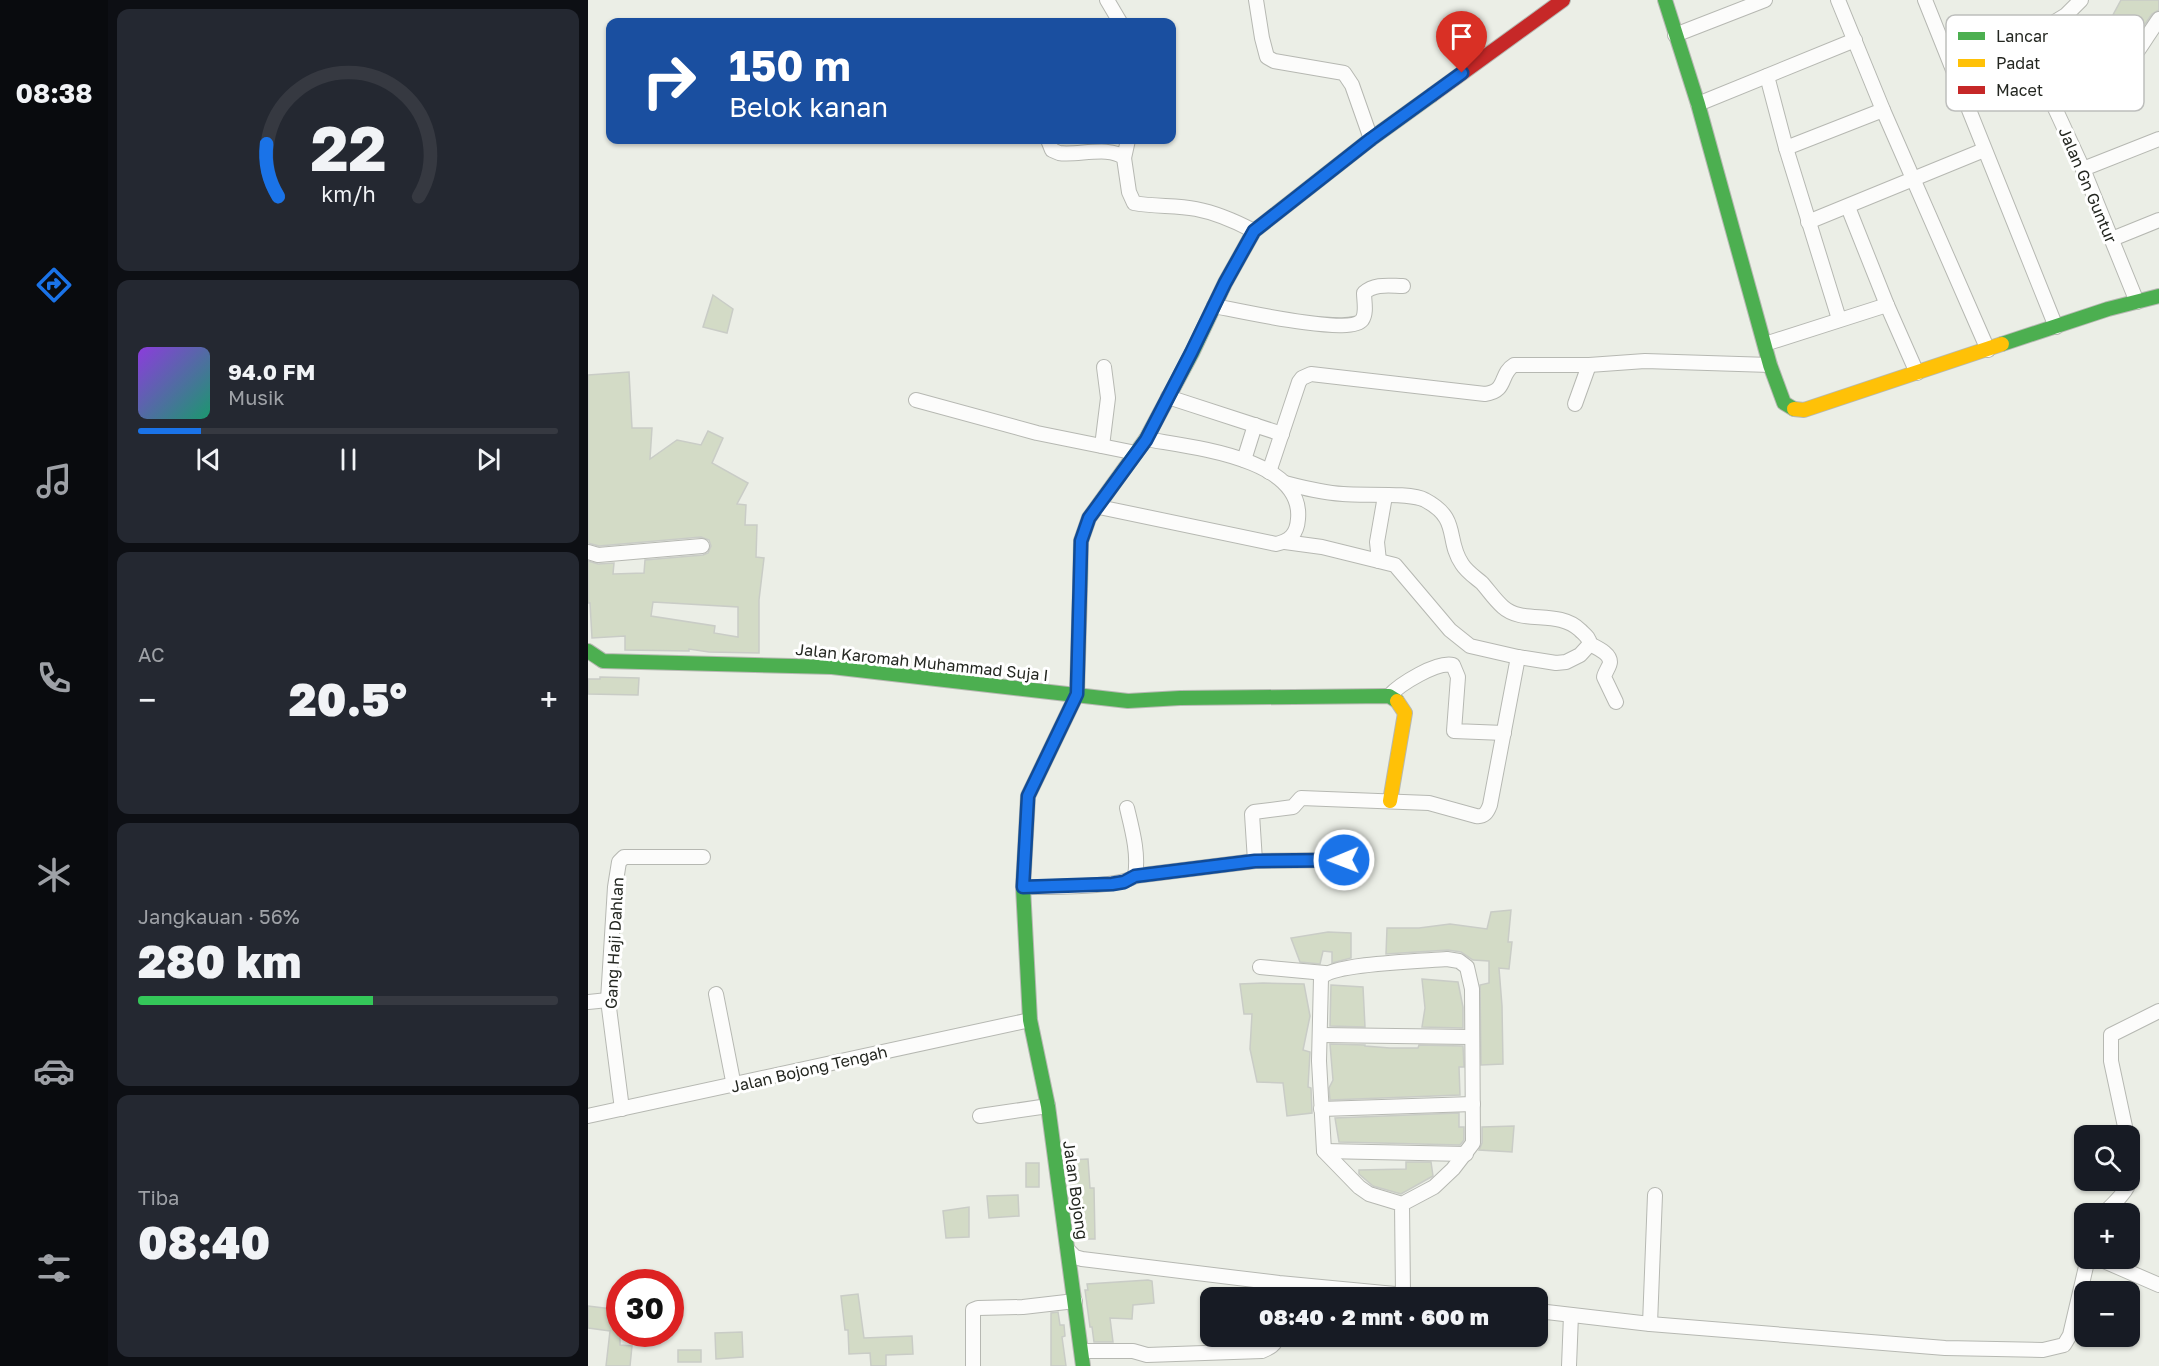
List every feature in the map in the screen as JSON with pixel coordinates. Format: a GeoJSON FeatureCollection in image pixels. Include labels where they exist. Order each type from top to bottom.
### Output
{"type":"FeatureCollection","features":[{"type":"Feature","properties":{"kind":"street"},"geometry":{"type":"LineString","coordinates":[[1107,0],[1118,18]]}},
{"type":"Feature","properties":{"kind":"street"},"geometry":{"type":"LineString","coordinates":[[1256,0],[1267,57],[1274,61],[1344,73],[1352,85],[1371,139]]}},
{"type":"Feature","properties":{"kind":"street"},"geometry":{"type":"LineString","coordinates":[[1077,694],[1081,541],[1089,518],[1146,440],[1243,248],[1254,231],[1371,139],[1563,0]]}},
{"type":"Feature","properties":{"kind":"street"},"geometry":{"type":"LineString","coordinates":[[1665,0],[1698,104],[1770,365],[1784,403],[1788,407],[1804,410],[2108,309],[2159,296]]}},
{"type":"Feature","properties":{"kind":"street"},"geometry":{"type":"LineString","coordinates":[[1675,35],[1765,0]]}},
{"type":"Feature","properties":{"kind":"street"},"geometry":{"type":"LineString","coordinates":[[1838,0],[1883,110],[1988,350]]}},
{"type":"Feature","properties":{"kind":"street"},"geometry":{"type":"LineString","coordinates":[[1925,0],[1946,52]]}},
{"type":"Feature","properties":{"kind":"street"},"geometry":{"type":"LineString","coordinates":[[2066,15],[2081,0]]}},
{"type":"Feature","properties":{"kind":"street"},"geometry":{"type":"LineString","coordinates":[[2144,41],[2159,19]]}},
{"type":"Feature","properties":{"kind":"street"},"geometry":{"type":"LineString","coordinates":[[1698,104],[1855,40]]}},
{"type":"Feature","properties":{"kind":"street"},"geometry":{"type":"LineString","coordinates":[[1767,76],[1808,222],[1839,319]]}},
{"type":"Feature","properties":{"kind":"street"},"geometry":{"type":"LineString","coordinates":[[1786,147],[1883,110]]}},
{"type":"Feature","properties":{"kind":"street"},"geometry":{"type":"LineString","coordinates":[[1969,111],[2056,327]]}},
{"type":"Feature","properties":{"kind":"street","name":"Jalan Gn Guntur"},"geometry":{"type":"LineString","coordinates":[[2056,111],[2083,169],[2137,302]]}},
{"type":"Feature","properties":{"kind":"street"},"geometry":{"type":"LineString","coordinates":[[2083,169],[2159,139]]}},
{"type":"Feature","properties":{"kind":"street"},"geometry":{"type":"LineString","coordinates":[[1050,144],[1052,150],[1059,153],[1110,152],[1121,154],[1124,158]]}},
{"type":"Feature","properties":{"kind":"street"},"geometry":{"type":"LineString","coordinates":[[1127,144],[1124,158],[1129,192],[1134,203],[1194,208],[1222,215],[1254,231]]}},
{"type":"Feature","properties":{"kind":"street"},"geometry":{"type":"LineString","coordinates":[[1808,222],[1984,150]]}},
{"type":"Feature","properties":{"kind":"street"},"geometry":{"type":"LineString","coordinates":[[1848,207],[1917,373]]}},
{"type":"Feature","properties":{"kind":"street"},"geometry":{"type":"LineString","coordinates":[[2112,239],[2159,220]]}},
{"type":"Feature","properties":{"kind":"street"},"geometry":{"type":"LineString","coordinates":[[1214,306],[1322,325],[1349,325],[1362,321],[1365,312],[1364,293],[1366,290],[1383,285],[1403,286]]}},
{"type":"Feature","properties":{"kind":"street"},"geometry":{"type":"LineString","coordinates":[[1765,344],[1887,305]]}},
{"type":"Feature","properties":{"kind":"street"},"geometry":{"type":"LineString","coordinates":[[1269,472],[1299,382],[1311,374],[1485,394],[1497,390],[1503,384],[1508,370],[1514,365],[1589,365],[1646,361],[1770,365]]}},
{"type":"Feature","properties":{"kind":"street"},"geometry":{"type":"LineString","coordinates":[[1575,404],[1589,365]]}},
{"type":"Feature","properties":{"kind":"street"},"geometry":{"type":"LineString","coordinates":[[1102,446],[1108,398],[1104,367]]}},
{"type":"Feature","properties":{"kind":"street"},"geometry":{"type":"LineString","coordinates":[[1168,397],[1282,434]]}},
{"type":"Feature","properties":{"kind":"street"},"geometry":{"type":"LineString","coordinates":[[916,400],[1037,433],[1136,453]]}},
{"type":"Feature","properties":{"kind":"street"},"geometry":{"type":"LineString","coordinates":[[1244,460],[1255,425]]}},
{"type":"Feature","properties":{"kind":"street"},"geometry":{"type":"LineString","coordinates":[[1099,507],[1276,544],[1293,537],[1299,513],[1291,489],[1269,472],[1226,454],[1146,440]]}},
{"type":"Feature","properties":{"kind":"street"},"geometry":{"type":"LineString","coordinates":[[1285,483],[1340,494],[1410,495],[1423,499],[1435,507],[1450,526],[1461,563],[1504,608],[1519,615],[1560,619],[1577,627],[1589,638],[1590,645]]}},
{"type":"Feature","properties":{"kind":"street"},"geometry":{"type":"LineString","coordinates":[[1379,561],[1377,542],[1385,496]]}},
{"type":"Feature","properties":{"kind":"street"},"geometry":{"type":"LineString","coordinates":[[1285,542],[1322,547],[1395,565],[1450,630],[1470,646],[1556,663],[1566,662],[1580,655],[1590,645]]}},
{"type":"Feature","properties":{"kind":"street"},"geometry":{"type":"LineString","coordinates":[[588,552],[598,555],[702,546]]}},
{"type":"Feature","properties":{"kind":"street"},"geometry":{"type":"LineString","coordinates":[[1590,645],[1606,654],[1609,659],[1610,663],[1604,677],[1616,702]]}},
{"type":"Feature","properties":{"kind":"street","name":"Jalan Karomah Muhammad Suja I"},"geometry":{"type":"LineString","coordinates":[[588,651],[603,661],[832,667],[1128,701],[1180,698],[1389,696]]}},
{"type":"Feature","properties":{"kind":"street"},"geometry":{"type":"LineString","coordinates":[[1255,861],[1252,814],[1256,811],[1293,807],[1299,799],[1307,797],[1429,802],[1481,817],[1487,813],[1518,657]]}},
{"type":"Feature","properties":{"kind":"street"},"geometry":{"type":"LineString","coordinates":[[1390,801],[1405,713],[1397,700],[1389,696],[1404,682],[1447,663],[1453,665],[1458,677],[1454,731],[1504,733]]}},
{"type":"Feature","properties":{"kind":"street","name":"Jalan Bojong"},"geometry":{"type":"LineString","coordinates":[[1077,694],[1028,796],[1023,887],[1030,1020],[1048,1106],[1083,1366]]}},
{"type":"Feature","properties":{"kind":"street"},"geometry":{"type":"LineString","coordinates":[[1127,808],[1132,831],[1135,876]]}},
{"type":"Feature","properties":{"kind":"street","name":"Gang Haji Dahlan"},"geometry":{"type":"LineString","coordinates":[[622,1109],[608,1000],[615,887],[619,860],[624,857],[702,857]]}},
{"type":"Feature","properties":{"kind":"street"},"geometry":{"type":"LineString","coordinates":[[1023,887],[1112,884],[1124,882],[1135,876],[1255,861],[1344,860]]}},
{"type":"Feature","properties":{"kind":"street"},"geometry":{"type":"LineString","coordinates":[[1260,968],[1325,973],[1345,968],[1447,959],[1459,962],[1467,968],[1472,989],[1473,1143],[1466,1154],[1434,1187],[1402,1204],[1370,1194],[1359,1187],[1324,1151],[1319,1061],[1321,1035],[1319,992],[1321,978],[1325,973]]}},
{"type":"Feature","properties":{"kind":"street"},"geometry":{"type":"LineString","coordinates":[[716,994],[734,1086]]}},
{"type":"Feature","properties":{"kind":"street"},"geometry":{"type":"LineString","coordinates":[[588,1002],[608,1000]]}},
{"type":"Feature","properties":{"kind":"street"},"geometry":{"type":"LineString","coordinates":[[2125,1125],[2110,1061],[2111,1035],[2159,1011]]}},
{"type":"Feature","properties":{"kind":"street","name":"Jalan Bojong Tengah"},"geometry":{"type":"LineString","coordinates":[[588,1116],[1030,1020]]}},
{"type":"Feature","properties":{"kind":"street"},"geometry":{"type":"LineString","coordinates":[[1321,1035],[1471,1037]]}},
{"type":"Feature","properties":{"kind":"street"},"geometry":{"type":"LineString","coordinates":[[1321,1108],[1473,1104]]}},
{"type":"Feature","properties":{"kind":"street"},"geometry":{"type":"LineString","coordinates":[[980,1116],[1048,1106]]}},
{"type":"Feature","properties":{"kind":"street"},"geometry":{"type":"LineString","coordinates":[[1324,1151],[1466,1154]]}},
{"type":"Feature","properties":{"kind":"street"},"geometry":{"type":"LineString","coordinates":[[2115,1203],[2126,1191]]}},
{"type":"Feature","properties":{"kind":"street"},"geometry":{"type":"LineString","coordinates":[[1650,1324],[1655,1195]]}},
{"type":"Feature","properties":{"kind":"street"},"geometry":{"type":"LineString","coordinates":[[1402,1204],[1402,1287]]}},
{"type":"Feature","properties":{"kind":"street"},"geometry":{"type":"LineString","coordinates":[[1069,1251],[1082,1259],[1328,1287]]}},
{"type":"Feature","properties":{"kind":"street"},"geometry":{"type":"LineString","coordinates":[[1548,1312],[1650,1324],[1946,1348],[2055,1349],[2064,1345],[2070,1335],[2085,1269]]}},
{"type":"Feature","properties":{"kind":"street"},"geometry":{"type":"LineString","coordinates":[[2122,1269],[2159,1285]]}},
{"type":"Feature","properties":{"kind":"street"},"geometry":{"type":"LineString","coordinates":[[1279,1283],[1279,1287]]}},
{"type":"Feature","properties":{"kind":"street"},"geometry":{"type":"LineString","coordinates":[[973,1366],[973,1310],[1075,1302]]}},
{"type":"Feature","properties":{"kind":"street"},"geometry":{"type":"LineString","coordinates":[[1569,1366],[1571,1315]]}},
{"type":"Feature","properties":{"kind":"street"},"geometry":{"type":"LineString","coordinates":[[1082,1351],[1133,1351],[1147,1356],[1262,1351],[1271,1347]]}},
{"type":"Feature","properties":{"kind":"building"},"geometry":{"type":"Polygon","coordinates":[[[2121,0],[2159,0],[2159,10],[2152,14],[2144,25],[2144,15],[2113,15],[2121,0]]]}},
{"type":"Feature","properties":{"kind":"building"},"geometry":{"type":"Polygon","coordinates":[[[713,295],[733,309],[727,333],[703,327],[713,295]]]}},
{"type":"Feature","properties":{"kind":"building"},"geometry":{"type":"Polygon","coordinates":[[[629,372],[632,428],[652,428],[650,459],[677,440],[701,445],[708,431],[723,438],[712,463],[748,483],[737,504],[746,505],[745,525],[757,525],[756,557],[764,558],[759,600],[759,653],[709,652],[689,649],[689,651],[625,650],[625,636],[592,638],[590,603],[588,603],[588,561],[598,564],[614,563],[613,574],[644,573],[645,560],[703,555],[708,553],[711,546],[709,540],[701,537],[599,546],[588,543],[588,375],[629,372]],[[653,602],[651,616],[715,626],[714,633],[738,637],[738,607],[653,602]]]}},
{"type":"Feature","properties":{"kind":"building"},"geometry":{"type":"Polygon","coordinates":[[[600,677],[639,678],[638,695],[588,694],[588,679],[600,679],[600,677]]]}},
{"type":"Feature","properties":{"kind":"building"},"geometry":{"type":"Polygon","coordinates":[[[1511,910],[1508,942],[1512,942],[1509,969],[1499,968],[1503,1064],[1481,1065],[1480,985],[1489,983],[1489,961],[1473,960],[1461,952],[1448,950],[1386,954],[1387,928],[1419,928],[1450,924],[1487,929],[1491,912],[1511,910]]]}},
{"type":"Feature","properties":{"kind":"building"},"geometry":{"type":"Polygon","coordinates":[[[1328,932],[1351,933],[1351,958],[1332,963],[1332,952],[1323,951],[1320,964],[1300,962],[1291,938],[1328,932]]]}},
{"type":"Feature","properties":{"kind":"building"},"geometry":{"type":"Polygon","coordinates":[[[1422,979],[1458,982],[1463,1007],[1463,1028],[1422,1027],[1425,1008],[1422,979]]]}},
{"type":"Feature","properties":{"kind":"building"},"geometry":{"type":"Polygon","coordinates":[[[1240,984],[1304,984],[1310,1016],[1303,1050],[1310,1052],[1308,1087],[1311,1088],[1312,1113],[1287,1116],[1283,1083],[1257,1082],[1250,1049],[1252,1014],[1244,1014],[1240,984]]]}},
{"type":"Feature","properties":{"kind":"building"},"geometry":{"type":"Polygon","coordinates":[[[1331,985],[1363,987],[1365,1027],[1330,1026],[1331,985]]]}},
{"type":"Feature","properties":{"kind":"building"},"geometry":{"type":"Polygon","coordinates":[[[1330,1044],[1390,1048],[1418,1048],[1419,1045],[1463,1046],[1464,1067],[1459,1067],[1460,1095],[1330,1100],[1329,1088],[1333,1080],[1330,1044]]]}},
{"type":"Feature","properties":{"kind":"building"},"geometry":{"type":"Polygon","coordinates":[[[1459,1113],[1459,1127],[1464,1127],[1464,1140],[1460,1145],[1339,1142],[1335,1118],[1459,1113]]]}},
{"type":"Feature","properties":{"kind":"building"},"geometry":{"type":"Polygon","coordinates":[[[1514,1126],[1512,1152],[1479,1150],[1482,1143],[1482,1127],[1514,1126]]]}},
{"type":"Feature","properties":{"kind":"building"},"geometry":{"type":"Polygon","coordinates":[[[1088,1159],[1090,1188],[1094,1188],[1095,1239],[1078,1239],[1067,1160],[1088,1159]]]}},
{"type":"Feature","properties":{"kind":"building"},"geometry":{"type":"Polygon","coordinates":[[[1406,1162],[1431,1162],[1433,1176],[1401,1194],[1373,1186],[1359,1174],[1359,1170],[1406,1169],[1406,1162]]]}},
{"type":"Feature","properties":{"kind":"building"},"geometry":{"type":"Polygon","coordinates":[[[1026,1163],[1039,1163],[1039,1187],[1026,1187],[1026,1163]]]}},
{"type":"Feature","properties":{"kind":"building"},"geometry":{"type":"Polygon","coordinates":[[[1018,1195],[1019,1216],[989,1218],[987,1196],[1018,1195]]]}},
{"type":"Feature","properties":{"kind":"building"},"geometry":{"type":"Polygon","coordinates":[[[969,1207],[969,1237],[946,1238],[943,1211],[969,1207]]]}},
{"type":"Feature","properties":{"kind":"building"},"geometry":{"type":"Polygon","coordinates":[[[1152,1281],[1154,1303],[1133,1305],[1132,1319],[1110,1318],[1113,1342],[1094,1342],[1085,1290],[1088,1290],[1087,1284],[1152,1281]]]}},
{"type":"Feature","properties":{"kind":"building"},"geometry":{"type":"Polygon","coordinates":[[[858,1294],[864,1338],[912,1336],[913,1354],[886,1355],[886,1366],[871,1366],[870,1353],[849,1354],[848,1330],[845,1330],[841,1296],[858,1294]]]}},
{"type":"Feature","properties":{"kind":"building"},"geometry":{"type":"Polygon","coordinates":[[[588,1306],[606,1308],[606,1330],[588,1328],[588,1306]]]}},
{"type":"Feature","properties":{"kind":"building"},"geometry":{"type":"Polygon","coordinates":[[[1058,1312],[1060,1325],[1064,1325],[1065,1336],[1062,1337],[1066,1366],[1051,1366],[1051,1313],[1058,1312]]]}},
{"type":"Feature","properties":{"kind":"building"},"geometry":{"type":"Polygon","coordinates":[[[742,1332],[743,1357],[716,1359],[715,1333],[742,1332]]]}},
{"type":"Feature","properties":{"kind":"building"},"geometry":{"type":"Polygon","coordinates":[[[608,1347],[632,1347],[630,1366],[606,1366],[608,1347]]]}},
{"type":"Feature","properties":{"kind":"building"},"geometry":{"type":"Polygon","coordinates":[[[678,1350],[701,1350],[701,1362],[678,1362],[678,1350]]]}},
{"type":"Feature","properties":{"kind":"traffic: fast"},"geometry":{"type":"LineString","coordinates":[[1665,0],[1698,104],[1770,365],[1784,403],[1794,409]]}},
{"type":"Feature","properties":{"kind":"traffic: fast"},"geometry":{"type":"LineString","coordinates":[[1080,589],[1081,541],[1089,518],[1146,439],[1254,231],[1371,139],[1432,95]]}},
{"type":"Feature","properties":{"kind":"traffic: fast"},"geometry":{"type":"LineString","coordinates":[[2002,344],[2108,309],[2159,296]]}},
{"type":"Feature","properties":{"kind":"traffic: fast"},"geometry":{"type":"LineString","coordinates":[[588,651],[603,661],[832,667],[1128,701],[1180,698],[1389,696],[1397,701]]}},
{"type":"Feature","properties":{"kind":"traffic: fast"},"geometry":{"type":"LineString","coordinates":[[1026,833],[1023,887],[1030,1020],[1048,1106],[1083,1366]]}},
{"type":"Feature","properties":{"kind":"traffic: slow"},"geometry":{"type":"LineString","coordinates":[[1794,409],[1804,410],[2002,344]]}},
{"type":"Feature","properties":{"kind":"traffic: slow"},"geometry":{"type":"LineString","coordinates":[[1026,833],[1028,796],[1077,694],[1080,589]]}},
{"type":"Feature","properties":{"kind":"traffic: slow"},"geometry":{"type":"LineString","coordinates":[[1390,801],[1405,713],[1397,701]]}},
{"type":"Feature","properties":{"kind":"traffic: jam"},"geometry":{"type":"LineString","coordinates":[[1432,95],[1563,0]]}},
{"type":"Feature","properties":{"kind":"route"},"geometry":{"type":"LineString","coordinates":[[1344,860],[1255,861],[1135,876],[1131,880],[1112,884],[1023,887],[1028,796],[1077,694],[1081,541],[1089,518],[1146,440],[1243,248],[1254,231],[1371,139],[1462,73]]}}]}
